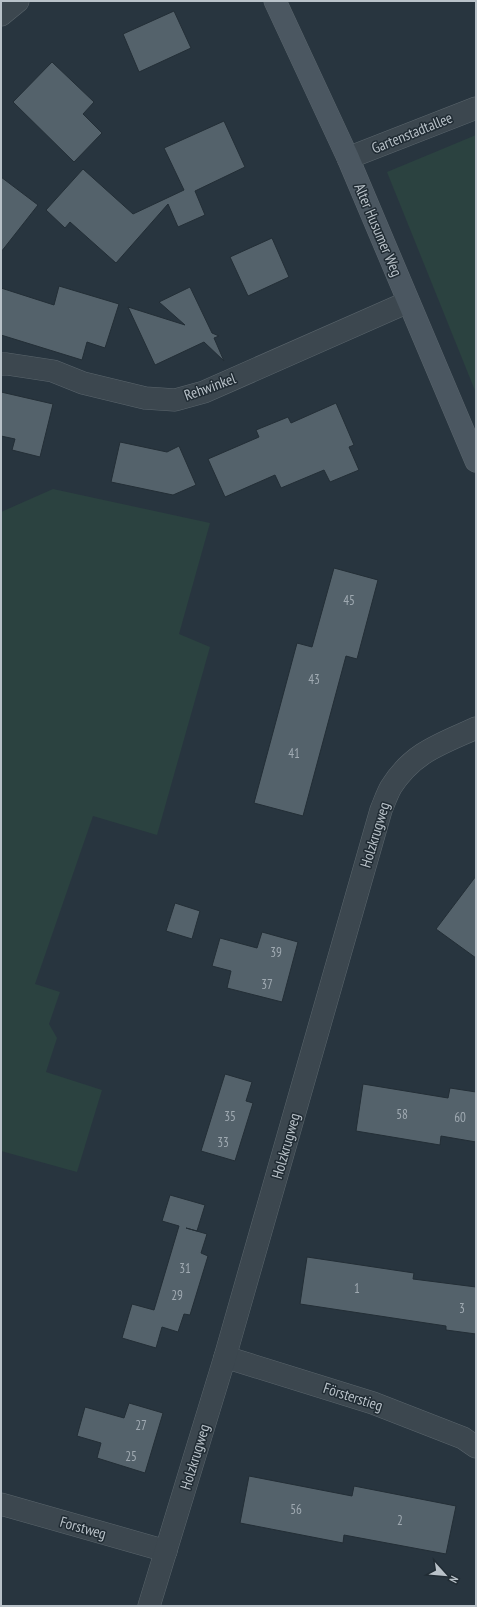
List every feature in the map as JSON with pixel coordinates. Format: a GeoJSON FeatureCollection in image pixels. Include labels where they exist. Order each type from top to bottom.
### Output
{"type":"FeatureCollection","features":[{"type":"Feature","properties":{"kind":"street"},"geometry":{"type":"LineString","coordinates":[[1,15],[18,1]]}},
{"type":"Feature","properties":{"kind":"street","name":"Alter Husumer Weg"},"geometry":{"type":"LineString","coordinates":[[275,1],[348,158],[476,461]]}},
{"type":"Feature","properties":{"kind":"street","name":"Gartenstadtallee"},"geometry":{"type":"LineString","coordinates":[[348,158],[476,108]]}},
{"type":"Feature","properties":{"kind":"street","name":"Rehwinkel"},"geometry":{"type":"LineString","coordinates":[[1,364],[53,371],[83,383],[146,398],[175,400],[204,392],[408,302]]}},
{"type":"Feature","properties":{"kind":"street","name":"Holzkrugweg"},"geometry":{"type":"LineString","coordinates":[[149,1606],[226,1357],[381,810],[390,788],[406,767],[426,751],[476,728]]}},
{"type":"Feature","properties":{"kind":"street","name":"Försterstieg"},"geometry":{"type":"LineString","coordinates":[[226,1357],[373,1403],[463,1438],[476,1447]]}},
{"type":"Feature","properties":{"kind":"street","name":"Forstweg"},"geometry":{"type":"LineString","coordinates":[[1,1504],[166,1551]]}},
{"type":"Feature","properties":{"kind":"green space"},"geometry":{"type":"Polygon","coordinates":[[[476,135],[476,393],[387,172],[476,135]]]}},
{"type":"Feature","properties":{"kind":"green space"},"geometry":{"type":"Polygon","coordinates":[[[53,489],[210,523],[179,634],[210,647],[157,835],[93,816],[35,984],[60,992],[49,1024],[57,1038],[46,1072],[102,1090],[77,1172],[1,1151],[1,512],[53,489]]]}},
{"type":"Feature","properties":{"kind":"building"},"geometry":{"type":"Polygon","coordinates":[[[174,11],[191,48],[139,72],[123,34],[174,11]]]}},
{"type":"Feature","properties":{"kind":"building"},"geometry":{"type":"Polygon","coordinates":[[[52,62],[94,102],[83,114],[102,133],[74,162],[13,102],[52,62]]]}},
{"type":"Feature","properties":{"kind":"building"},"geometry":{"type":"Polygon","coordinates":[[[224,121],[245,167],[195,191],[205,215],[178,227],[168,204],[116,263],[70,222],[65,228],[46,210],[83,169],[133,214],[184,190],[164,148],[224,121]]]}},
{"type":"Feature","properties":{"kind":"building"},"geometry":{"type":"Polygon","coordinates":[[[1,177],[38,205],[1,252],[1,177]]]}},
{"type":"Feature","properties":{"kind":"building"},"geometry":{"type":"Polygon","coordinates":[[[272,238],[289,277],[248,296],[230,257],[272,238]]]}},
{"type":"Feature","properties":{"kind":"building"},"geometry":{"type":"Polygon","coordinates":[[[59,286],[119,304],[105,348],[87,342],[82,360],[1,335],[1,288],[54,305],[59,286]]]}},
{"type":"Feature","properties":{"kind":"building"},"geometry":{"type":"Polygon","coordinates":[[[190,287],[212,333],[219,336],[214,338],[224,361],[204,342],[155,365],[128,307],[185,325],[159,302],[190,287]]]}},
{"type":"Feature","properties":{"kind":"building"},"geometry":{"type":"Polygon","coordinates":[[[1,392],[53,404],[40,457],[12,450],[15,439],[1,436],[1,392]]]}},
{"type":"Feature","properties":{"kind":"building"},"geometry":{"type":"Polygon","coordinates":[[[336,403],[354,445],[349,447],[359,470],[330,482],[324,470],[281,488],[275,475],[225,497],[208,459],[259,437],[256,430],[288,417],[291,423],[336,403]]]}},
{"type":"Feature","properties":{"kind":"building"},"geometry":{"type":"Polygon","coordinates":[[[120,442],[167,452],[179,446],[196,485],[173,495],[111,482],[120,442]]]}},
{"type":"Feature","properties":{"kind":"building"},"geometry":{"type":"Polygon","coordinates":[[[334,568],[378,580],[357,659],[346,656],[303,816],[254,803],[297,643],[312,647],[334,568]]]}},
{"type":"Feature","properties":{"kind":"building"},"geometry":{"type":"Polygon","coordinates":[[[476,876],[476,958],[436,929],[476,876]]]}},
{"type":"Feature","properties":{"kind":"building"},"geometry":{"type":"Polygon","coordinates":[[[175,903],[200,911],[192,939],[166,931],[175,903]]]}},
{"type":"Feature","properties":{"kind":"building"},"geometry":{"type":"Polygon","coordinates":[[[262,932],[298,942],[282,1002],[227,988],[231,971],[212,966],[220,938],[257,948],[262,932]]]}},
{"type":"Feature","properties":{"kind":"building"},"geometry":{"type":"Polygon","coordinates":[[[225,1074],[252,1082],[246,1101],[253,1103],[235,1161],[201,1151],[225,1074]]]}},
{"type":"Feature","properties":{"kind":"building"},"geometry":{"type":"Polygon","coordinates":[[[363,1084],[448,1098],[450,1088],[476,1092],[476,1142],[441,1136],[440,1145],[356,1131],[363,1084]]]}},
{"type":"Feature","properties":{"kind":"building"},"geometry":{"type":"Polygon","coordinates":[[[170,1195],[205,1205],[197,1231],[186,1228],[207,1234],[201,1253],[208,1256],[190,1315],[184,1314],[178,1332],[162,1327],[156,1348],[122,1338],[132,1304],[154,1310],[179,1226],[162,1221],[170,1195]]]}},
{"type":"Feature","properties":{"kind":"building"},"geometry":{"type":"Polygon","coordinates":[[[307,1257],[414,1273],[413,1279],[476,1287],[476,1334],[446,1330],[446,1326],[300,1304],[307,1257]]]}},
{"type":"Feature","properties":{"kind":"building"},"geometry":{"type":"Polygon","coordinates":[[[129,1403],[163,1413],[145,1473],[97,1458],[101,1443],[77,1436],[85,1407],[124,1418],[129,1403]]]}},
{"type":"Feature","properties":{"kind":"building"},"geometry":{"type":"Polygon","coordinates":[[[249,1476],[352,1496],[354,1486],[456,1506],[446,1554],[344,1535],[343,1543],[240,1523],[249,1476]]]}}]}
